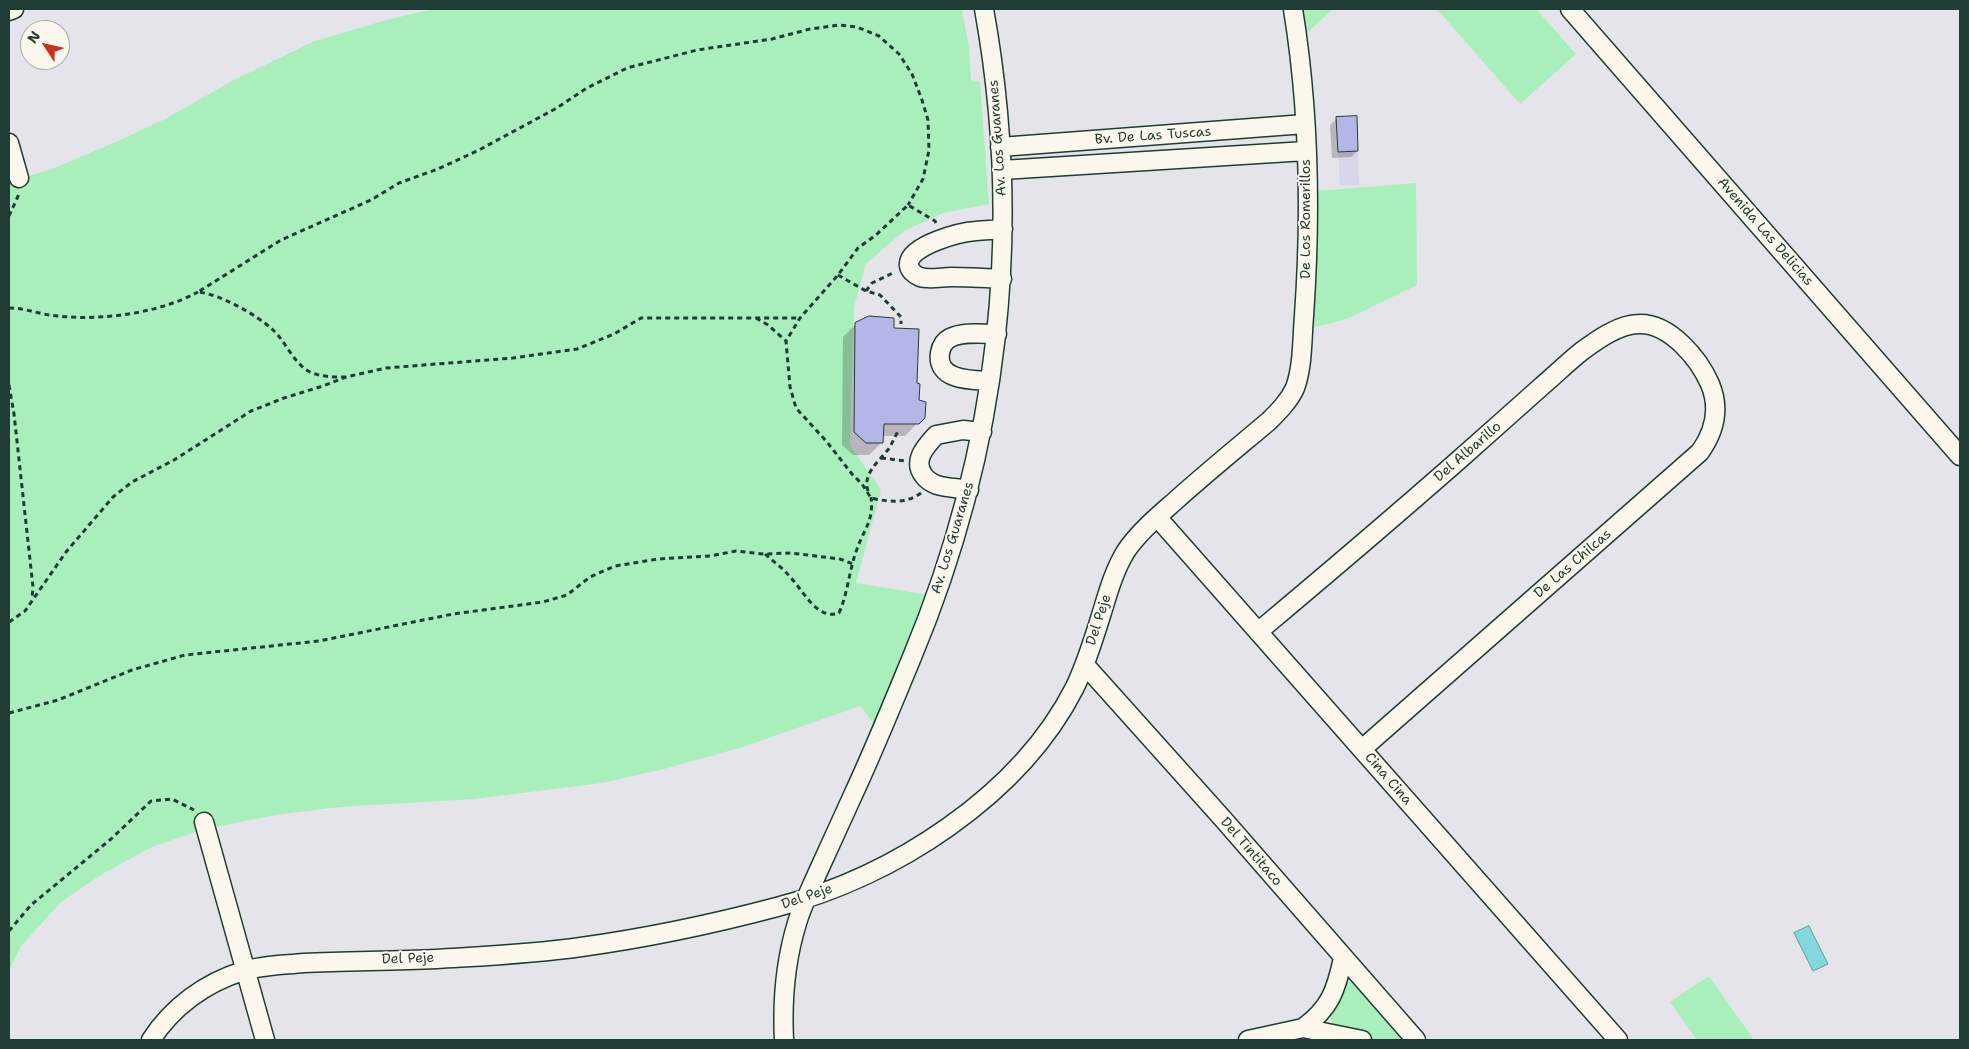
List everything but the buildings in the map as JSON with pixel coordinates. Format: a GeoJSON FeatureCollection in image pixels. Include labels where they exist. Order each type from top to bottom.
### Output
{"type":"FeatureCollection","features":[{"type":"Feature","properties":{"kind":"street"},"geometry":{"type":"LineString","coordinates":[[9,11],[14,9]]}},
{"type":"Feature","properties":{"kind":"street","name":"Av. Los Guaranes"},"geometry":{"type":"LineString","coordinates":[[784,1040],[785,975],[797,921],[856,788],[926,621],[954,543],[969,490],[982,432],[997,334],[1002,279],[1003,230],[1002,170],[992,52],[984,9]]}},
{"type":"Feature","properties":{"kind":"street","name":"De Los Romerillos"},"geometry":{"type":"LineString","coordinates":[[1269,421],[1283,407],[1294,388],[1300,359],[1305,292],[1305,124],[1293,9]]}},
{"type":"Feature","properties":{"kind":"street","name":"Avenida Las Delicias"},"geometry":{"type":"LineString","coordinates":[[1570,9],[1960,456]]}},
{"type":"Feature","properties":{"kind":"street","name":"Bv. De Las Tuscas"},"geometry":{"type":"LineString","coordinates":[[1000,147],[1305,124]]}},
{"type":"Feature","properties":{"kind":"street"},"geometry":{"type":"LineString","coordinates":[[9,143],[19,178]]}},
{"type":"Feature","properties":{"kind":"street","name":"Bv. De Las Tuscas"},"geometry":{"type":"LineString","coordinates":[[1002,170],[1306,151]]}},
{"type":"Feature","properties":{"kind":"street"},"geometry":{"type":"LineString","coordinates":[[1002,279],[923,278],[916,276],[909,264],[912,256],[917,251],[945,238],[976,230],[1003,230]]}},
{"type":"Feature","properties":{"kind":"street","name":"Del Albarillo"},"geometry":{"type":"LineString","coordinates":[[1259,631],[1373,535],[1582,351],[1623,327],[1639,324],[1652,325],[1664,331],[1689,351]]}},
{"type":"Feature","properties":{"kind":"street"},"geometry":{"type":"LineString","coordinates":[[990,381],[956,378],[948,374],[942,367],[941,349],[945,342],[952,337],[997,334]]}},
{"type":"Feature","properties":{"kind":"street","name":"De Las Chilcas"},"geometry":{"type":"LineString","coordinates":[[1362,750],[1700,452],[1710,438],[1716,406],[1714,393],[1707,377],[1689,351]]}},
{"type":"Feature","properties":{"kind":"street","name":"Del Peje"},"geometry":{"type":"LineString","coordinates":[[151,1040],[172,1013],[184,1002],[215,983],[245,970],[273,966],[444,958],[577,948],[652,935],[778,907],[807,898],[854,880],[901,856],[930,839],[982,800],[1020,764],[1070,696],[1085,665],[1112,580],[1120,560],[1129,547],[1157,517],[1269,421]]}},
{"type":"Feature","properties":{"kind":"street"},"geometry":{"type":"LineString","coordinates":[[969,490],[934,484],[920,472],[918,463],[922,453],[936,435],[963,430],[982,432]]}},
{"type":"Feature","properties":{"kind":"street","name":"Cina Cina"},"geometry":{"type":"LineString","coordinates":[[1157,517],[1618,1040]]}},
{"type":"Feature","properties":{"kind":"street","name":"Del Tintitaco"},"geometry":{"type":"LineString","coordinates":[[1085,665],[1223,819],[1416,1040]]}},
{"type":"Feature","properties":{"kind":"street"},"geometry":{"type":"LineString","coordinates":[[204,822],[265,1040]]}},
{"type":"Feature","properties":{"kind":"street"},"geometry":{"type":"LineString","coordinates":[[1303,1028],[1324,1012],[1334,991],[1343,958]]}},
{"type":"Feature","properties":{"kind":"street"},"geometry":{"type":"LineString","coordinates":[[1324,1012],[1333,1034]]}},
{"type":"Feature","properties":{"kind":"street"},"geometry":{"type":"LineString","coordinates":[[1248,1040],[1303,1028],[1362,1040]]}},
{"type":"Feature","properties":{"kind":"path"},"geometry":{"type":"LineString","coordinates":[[9,308],[27,309],[59,317],[102,316],[162,308],[198,292],[281,240],[371,200],[399,183],[438,169],[479,150],[555,109],[587,88],[627,68],[697,50],[772,39],[810,28],[839,25],[857,27],[879,36],[899,54],[912,74],[928,120],[929,150],[922,179],[908,205],[876,235],[858,248],[838,275],[800,318],[786,341],[790,387],[796,408],[827,442],[862,484],[871,498],[884,501],[900,501],[915,497],[934,484]]}},
{"type":"Feature","properties":{"kind":"path"},"geometry":{"type":"LineString","coordinates":[[9,216],[20,193],[19,178]]}},
{"type":"Feature","properties":{"kind":"path"},"geometry":{"type":"LineString","coordinates":[[908,205],[935,221],[945,238]]}},
{"type":"Feature","properties":{"kind":"path"},"geometry":{"type":"LineString","coordinates":[[866,291],[872,283],[888,275],[910,268]]}},
{"type":"Feature","properties":{"kind":"path"},"geometry":{"type":"LineString","coordinates":[[838,275],[866,291],[880,295],[901,317],[901,324]]}},
{"type":"Feature","properties":{"kind":"path"},"geometry":{"type":"LineString","coordinates":[[198,292],[227,300],[273,330],[306,370],[324,376],[346,377]]}},
{"type":"Feature","properties":{"kind":"path"},"geometry":{"type":"LineString","coordinates":[[9,622],[25,611],[94,518],[113,497],[132,482],[174,460],[251,411],[346,377],[386,368],[513,358],[577,349],[614,334],[641,318],[800,318]]}},
{"type":"Feature","properties":{"kind":"path"},"geometry":{"type":"LineString","coordinates":[[755,318],[768,325],[786,341]]}},
{"type":"Feature","properties":{"kind":"path"},"geometry":{"type":"LineString","coordinates":[[9,385],[14,414],[33,587],[32,600]]}},
{"type":"Feature","properties":{"kind":"path"},"geometry":{"type":"LineString","coordinates":[[764,554],[791,577],[810,603],[823,612],[834,615],[839,613],[857,548],[871,520],[871,498],[866,485],[871,470],[882,458],[899,429]]}},
{"type":"Feature","properties":{"kind":"path"},"geometry":{"type":"LineString","coordinates":[[882,458],[918,463]]}},
{"type":"Feature","properties":{"kind":"path"},"geometry":{"type":"LineString","coordinates":[[9,713],[58,700],[132,670],[185,655],[319,641],[452,614],[543,602],[567,595],[590,577],[615,566],[658,559],[710,556],[736,551],[764,554],[791,553],[840,559],[853,564]]}},
{"type":"Feature","properties":{"kind":"path"},"geometry":{"type":"LineString","coordinates":[[9,931],[31,905],[111,839],[151,801],[172,799],[193,808],[204,822]]}},
{"type":"Feature","properties":{"kind":"shaded area"},"geometry":{"type":"Polygon","coordinates":[[[1358,151],[1359,185],[1340,185],[1338,152],[1358,151]]]}},
{"type":"Feature","properties":{"kind":"green space"},"geometry":{"type":"Polygon","coordinates":[[[434,9],[962,9],[969,48],[971,80],[980,82],[989,204],[943,213],[904,231],[866,264],[854,307],[850,445],[881,490],[856,583],[928,595],[902,662],[874,724],[860,706],[743,747],[664,769],[602,783],[474,799],[340,807],[275,815],[201,830],[152,847],[104,873],[61,902],[21,946],[9,971],[9,182],[52,169],[116,142],[167,118],[232,81],[312,42],[386,20],[434,9]]]}},
{"type":"Feature","properties":{"kind":"green space"},"geometry":{"type":"Polygon","coordinates":[[[1302,9],[1333,9],[1307,33],[1302,9]]]}},
{"type":"Feature","properties":{"kind":"green space"},"geometry":{"type":"Polygon","coordinates":[[[1437,9],[1536,9],[1576,54],[1520,104],[1437,9]]]}},
{"type":"Feature","properties":{"kind":"green space"},"geometry":{"type":"Polygon","coordinates":[[[1416,183],[1417,285],[1347,319],[1311,328],[1316,191],[1416,183]]]}},
{"type":"Feature","properties":{"kind":"green space"},"geometry":{"type":"Polygon","coordinates":[[[1350,975],[1409,1040],[1378,1040],[1333,1025],[1329,1015],[1346,977],[1350,975]]]}},
{"type":"Feature","properties":{"kind":"green space"},"geometry":{"type":"Polygon","coordinates":[[[1709,976],[1754,1040],[1697,1040],[1670,1002],[1709,976]]]}},
{"type":"Feature","properties":{"kind":"water"},"geometry":{"type":"Polygon","coordinates":[[[1809,926],[1828,964],[1813,971],[1794,933],[1809,926]]]}}]}
